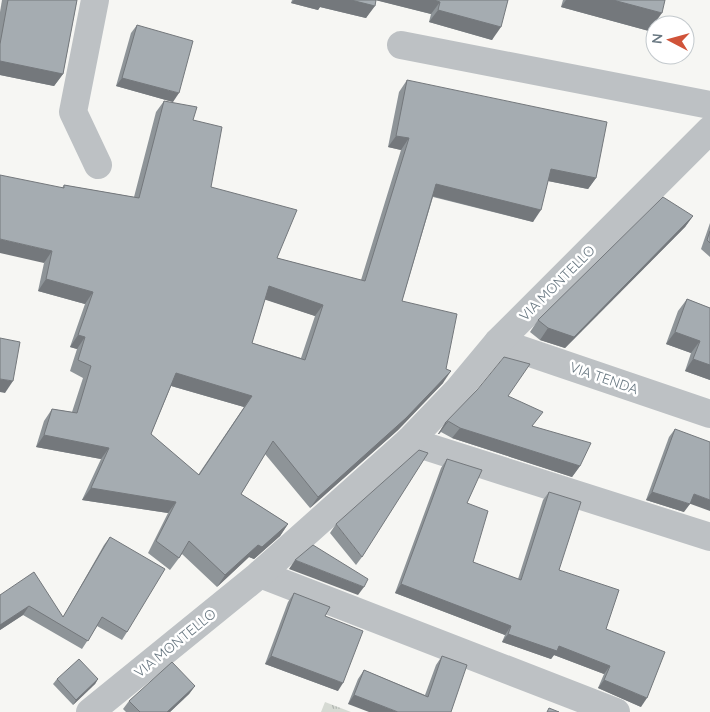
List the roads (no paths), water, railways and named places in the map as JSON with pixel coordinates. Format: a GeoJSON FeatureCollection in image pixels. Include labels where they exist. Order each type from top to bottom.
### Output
{"type":"FeatureCollection","features":[{"type":"Feature","properties":{"kind":"street"},"geometry":{"type":"LineString","coordinates":[[95,0],[73,112],[98,164]]}},
{"type":"Feature","properties":{"kind":"street"},"geometry":{"type":"LineString","coordinates":[[401,45],[710,105]]}},
{"type":"Feature","properties":{"kind":"street","name":"VIA MONTELLO"},"geometry":{"type":"LineString","coordinates":[[90,712],[260,574],[409,441],[458,390],[498,342],[710,130]]}},
{"type":"Feature","properties":{"kind":"street","name":"VIA TENDA"},"geometry":{"type":"LineString","coordinates":[[498,342],[710,414]]}},
{"type":"Feature","properties":{"kind":"street"},"geometry":{"type":"LineString","coordinates":[[409,441],[710,538]]}},
{"type":"Feature","properties":{"kind":"street"},"geometry":{"type":"LineString","coordinates":[[260,574],[616,712]]}}]}
